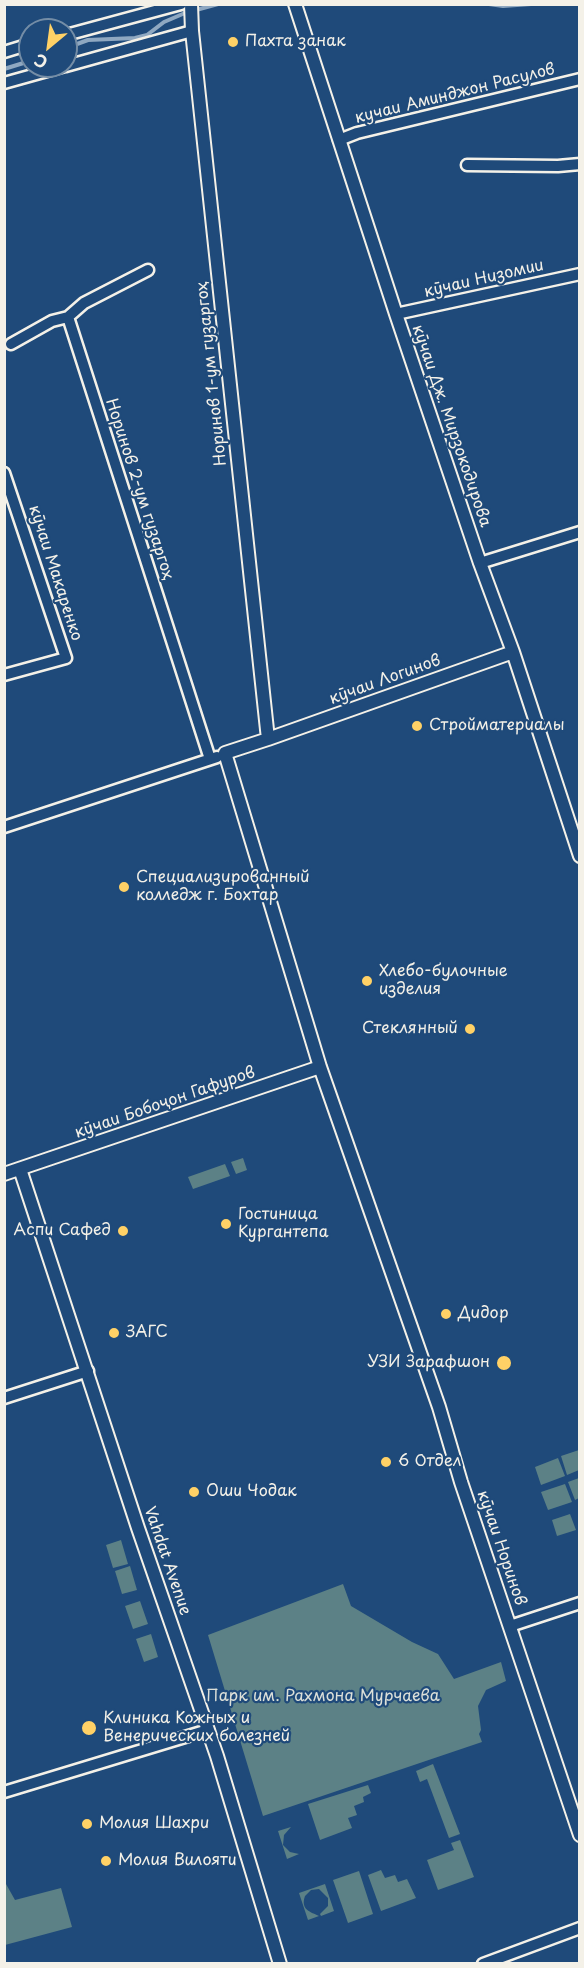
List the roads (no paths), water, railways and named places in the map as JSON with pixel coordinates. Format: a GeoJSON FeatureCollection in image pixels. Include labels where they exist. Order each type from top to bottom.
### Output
{"type":"FeatureCollection","features":[{"type":"Feature","properties":{"kind":"street"},"geometry":{"type":"LineString","coordinates":[[78,32],[181,4]]}},
{"type":"Feature","properties":{"kind":"street","name":"кӯчаи Дж. Мирзокодирова"},"geometry":{"type":"LineString","coordinates":[[295,4],[396,315],[480,563],[513,652],[579,856]]}},
{"type":"Feature","properties":{"kind":"street","name":"Норинов 1-ум гузаргоҳ"},"geometry":{"type":"LineString","coordinates":[[191,5],[191,25],[268,740]]}},
{"type":"Feature","properties":{"kind":"street"},"geometry":{"type":"LineString","coordinates":[[78,62],[191,25]]}},
{"type":"Feature","properties":{"kind":"street"},"geometry":{"type":"LineString","coordinates":[[4,83],[22,78]]}},
{"type":"Feature","properties":{"kind":"street","name":"кучаи Аминджон Расулов"},"geometry":{"type":"LineString","coordinates":[[339,140],[378,128],[579,79]]}},
{"type":"Feature","properties":{"kind":"street"},"geometry":{"type":"LineString","coordinates":[[467,165],[558,166],[579,164]]}},
{"type":"Feature","properties":{"kind":"street"},"geometry":{"type":"LineString","coordinates":[[11,344],[52,321],[68,317],[84,303],[148,270]]}},
{"type":"Feature","properties":{"kind":"street","name":"кӯчаи Низомии"},"geometry":{"type":"LineString","coordinates":[[396,315],[579,274]]}},
{"type":"Feature","properties":{"kind":"street","name":"Норинов 2-ум гузаргоҳ"},"geometry":{"type":"LineString","coordinates":[[68,317],[210,759]]}},
{"type":"Feature","properties":{"kind":"street","name":"кӯчаи Макаренко"},"geometry":{"type":"LineString","coordinates":[[4,473],[66,658],[4,675]]}},
{"type":"Feature","properties":{"kind":"street"},"geometry":{"type":"LineString","coordinates":[[480,563],[579,532]]}},
{"type":"Feature","properties":{"kind":"street","name":"кӯчаи Логинов"},"geometry":{"type":"LineString","coordinates":[[268,740],[513,652]]}},
{"type":"Feature","properties":{"kind":"street"},"geometry":{"type":"LineString","coordinates":[[4,827],[268,740]]}},
{"type":"Feature","properties":{"kind":"street","name":"кӯчаи Норинов"},"geometry":{"type":"LineString","coordinates":[[225,753],[320,1067],[439,1407],[461,1482],[579,1835]]}},
{"type":"Feature","properties":{"kind":"street","name":"кӯчаи Бобоҷон Гафуров"},"geometry":{"type":"LineString","coordinates":[[4,1174],[320,1067]]}},
{"type":"Feature","properties":{"kind":"street","name":"Vahdat Avenue"},"geometry":{"type":"LineString","coordinates":[[20,1169],[142,1539],[208,1730],[280,1964]]}},
{"type":"Feature","properties":{"kind":"street"},"geometry":{"type":"LineString","coordinates":[[4,1398],[88,1371]]}},
{"type":"Feature","properties":{"kind":"street"},"geometry":{"type":"LineString","coordinates":[[510,1626],[579,1603]]}},
{"type":"Feature","properties":{"kind":"street"},"geometry":{"type":"LineString","coordinates":[[4,1792],[208,1730]]}},
{"type":"Feature","properties":{"kind":"street"},"geometry":{"type":"LineString","coordinates":[[483,1964],[579,1928]]}},
{"type":"Feature","properties":{"kind":"waterway"},"geometry":{"type":"LineString","coordinates":[[78,44],[88,40],[135,38],[147,35],[164,22],[185,13],[218,4]]}},
{"type":"Feature","properties":{"kind":"waterway"},"geometry":{"type":"LineString","coordinates":[[489,4],[503,6],[531,4]]}},
{"type":"Feature","properties":{"kind":"waterway"},"geometry":{"type":"LineString","coordinates":[[4,69],[18,65]]}},
{"type":"Feature","properties":{"kind":"place","name":"Пахта занак"},"geometry":{"type":"Point","coordinates":[233,42]}},
{"type":"Feature","properties":{"kind":"place","name":"Стройматериалы"},"geometry":{"type":"Point","coordinates":[417,726]}},
{"type":"Feature","properties":{"kind":"place","name":"Специализированный колледж г. Бохтар"},"geometry":{"type":"Point","coordinates":[124,887]}},
{"type":"Feature","properties":{"kind":"place","name":"Хлебо-булочные изделия"},"geometry":{"type":"Point","coordinates":[367,981]}},
{"type":"Feature","properties":{"kind":"place","name":"Стеклянный"},"geometry":{"type":"Point","coordinates":[470,1029]}},
{"type":"Feature","properties":{"kind":"place","name":"Гостиница Кургантепа"},"geometry":{"type":"Point","coordinates":[226,1224]}},
{"type":"Feature","properties":{"kind":"place","name":"Аспи Сафед"},"geometry":{"type":"Point","coordinates":[123,1231]}},
{"type":"Feature","properties":{"kind":"place","name":"Дидор"},"geometry":{"type":"Point","coordinates":[446,1314]}},
{"type":"Feature","properties":{"kind":"place","name":"ЗАГС"},"geometry":{"type":"Point","coordinates":[114,1333]}},
{"type":"Feature","properties":{"kind":"place","name":"УЗИ Зарафшон"},"geometry":{"type":"Point","coordinates":[504,1363]}},
{"type":"Feature","properties":{"kind":"place","name":"6 Отдел"},"geometry":{"type":"Point","coordinates":[386,1462]}},
{"type":"Feature","properties":{"kind":"place","name":"Оши Чодак"},"geometry":{"type":"Point","coordinates":[194,1492]}},
{"type":"Feature","properties":{"kind":"place","name":"Клиника Кожных и Венерических болезней"},"geometry":{"type":"Point","coordinates":[89,1728]}},
{"type":"Feature","properties":{"kind":"place","name":"Молия Шахри"},"geometry":{"type":"Point","coordinates":[87,1824]}},
{"type":"Feature","properties":{"kind":"place","name":"Молия Вилояти"},"geometry":{"type":"Point","coordinates":[106,1861]}},
{"type":"Feature","properties":{"kind":"park label","name":"Парк им. Рахмона Мурчаева"},"geometry":{"type":"Point","coordinates":[323,1697]}}]}
